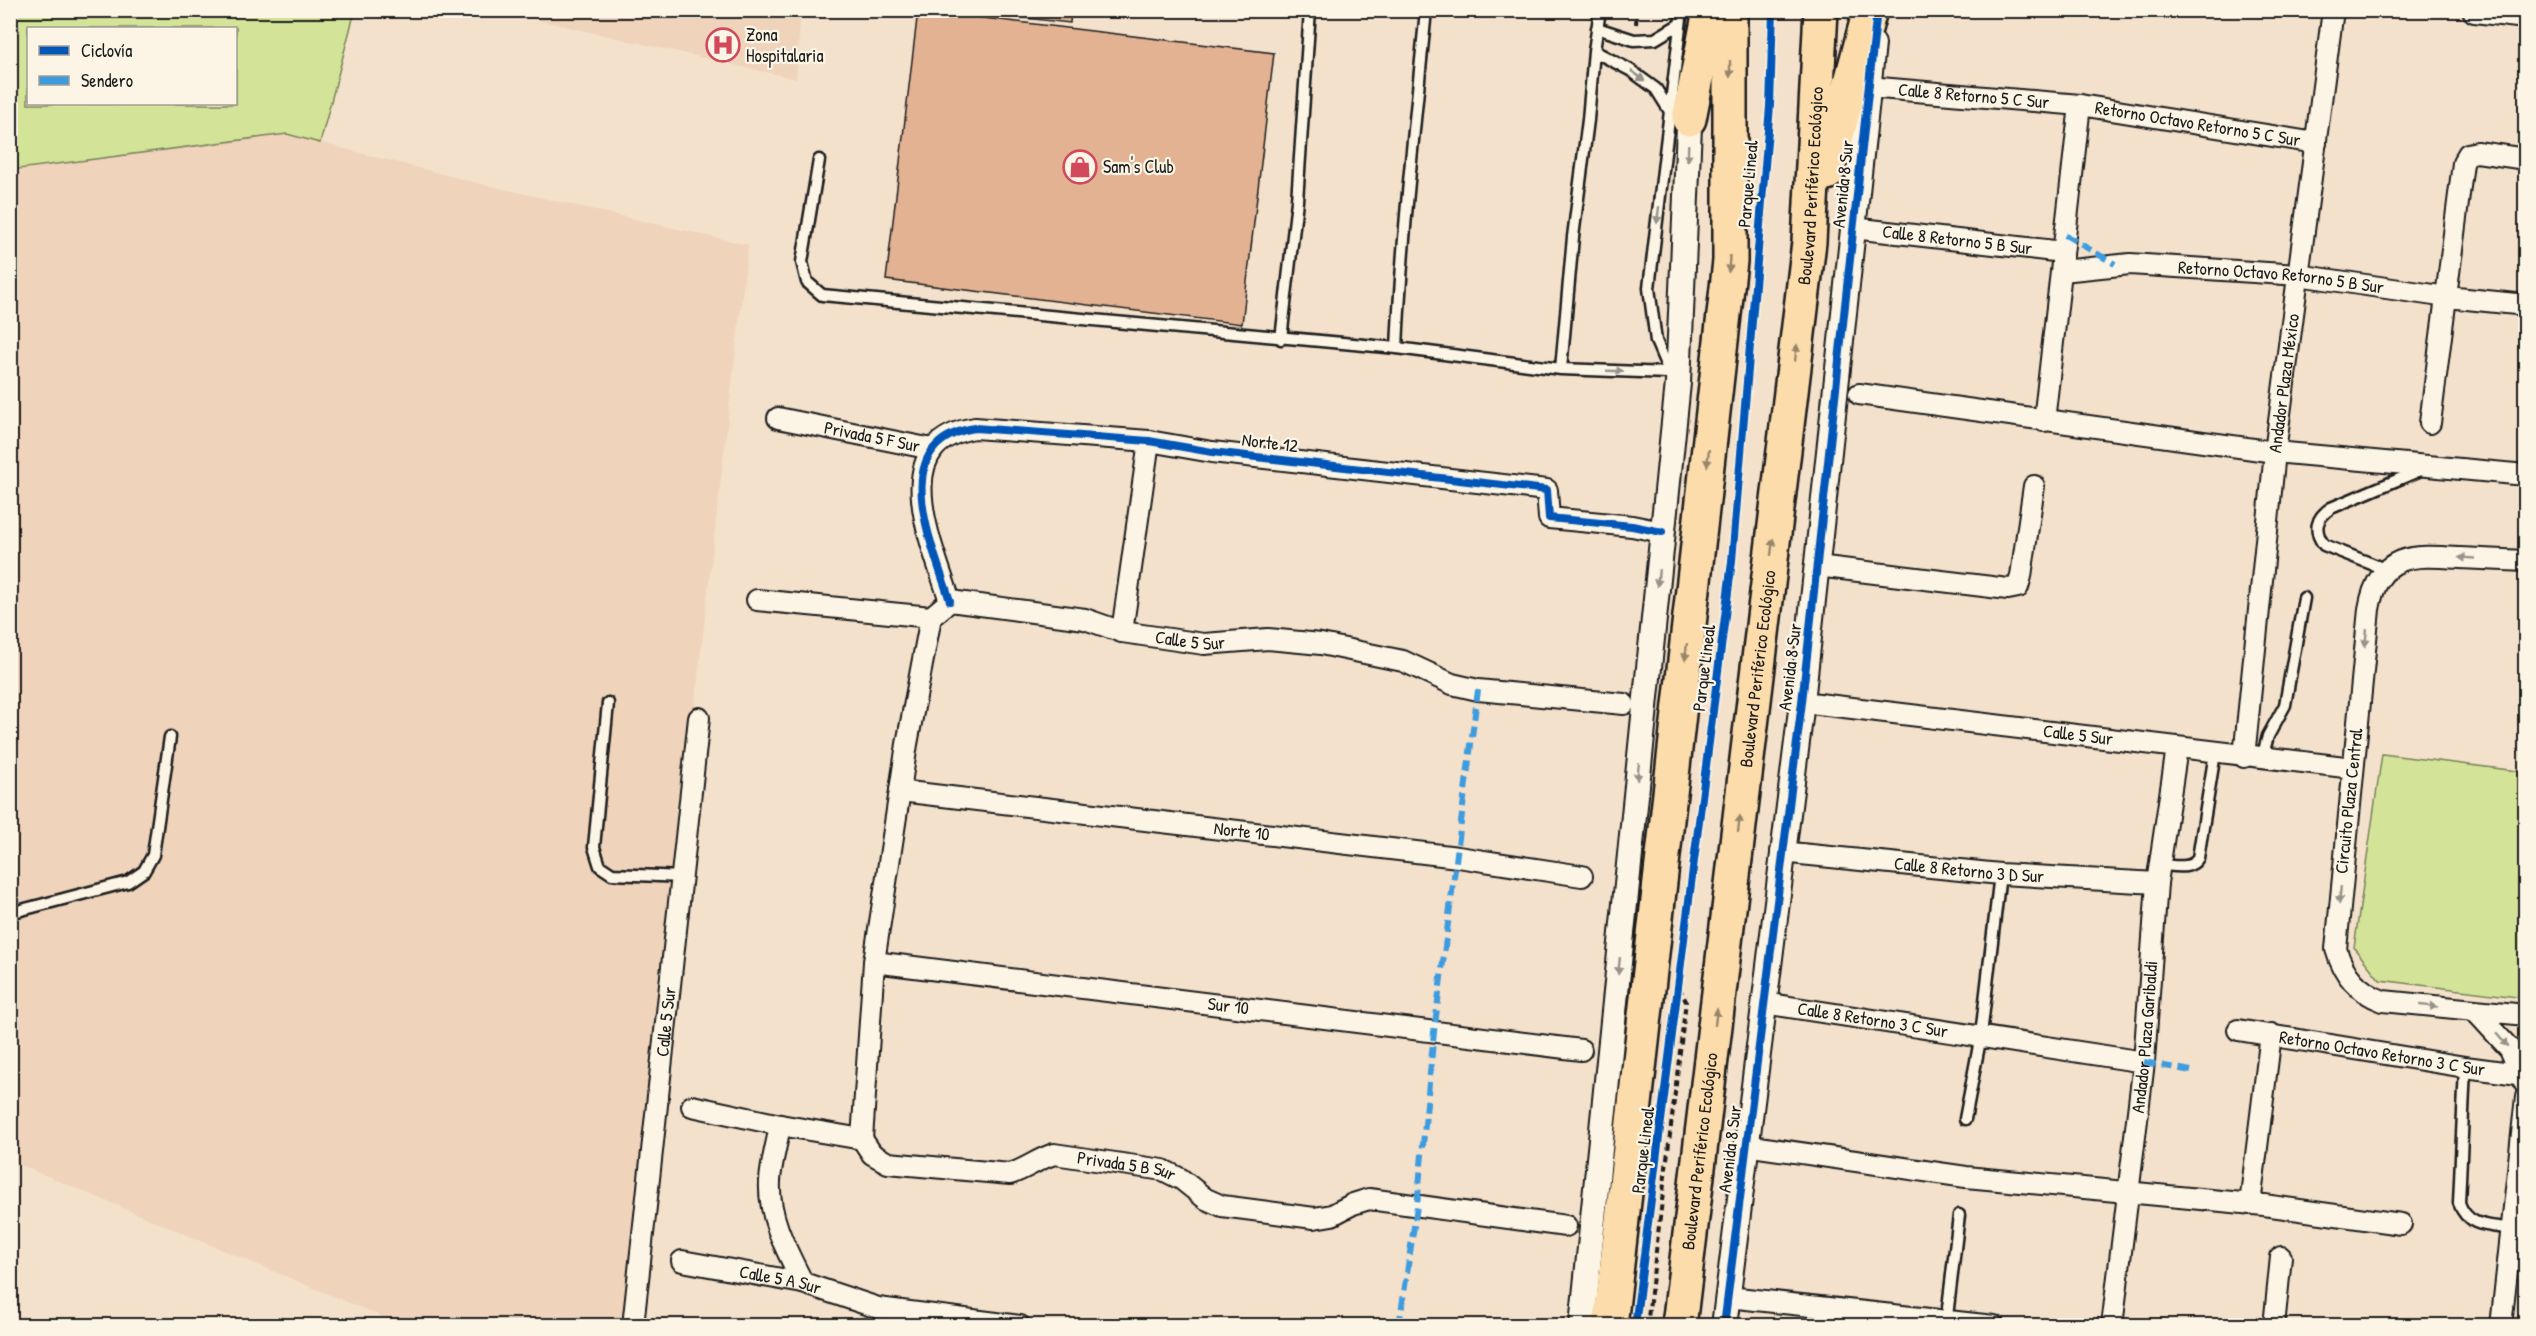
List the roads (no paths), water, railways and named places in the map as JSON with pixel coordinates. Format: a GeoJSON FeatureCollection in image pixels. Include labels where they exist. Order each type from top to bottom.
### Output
{"type":"FeatureCollection","features":[{"type":"Feature","properties":{"kind":"highway"},"geometry":{"type":"LineString","coordinates":[[1680,116],[1710,10]]}},
{"type":"Feature","properties":{"kind":"highway"},"geometry":{"type":"LineString","coordinates":[[1610,1326],[1730,261],[1730,10]]}},
{"type":"Feature","properties":{"kind":"highway","name":"Boulevard Periférico Ecológico"},"geometry":{"type":"LineString","coordinates":[[1679,1326],[1809,242],[1821,10]]}},
{"type":"Feature","properties":{"kind":"highway"},"geometry":{"type":"LineString","coordinates":[[1809,242],[1870,10]]}},
{"type":"Feature","properties":{"kind":"street","name":"Avenida 8 Sur"},"geometry":{"type":"LineString","coordinates":[[1724,1326],[1781,852],[1802,702],[1876,10]]}},
{"type":"Feature","properties":{"kind":"street","name":"Andador Plaza México"},"geometry":{"type":"LineString","coordinates":[[2253,758],[2275,452],[2333,10]]}},
{"type":"Feature","properties":{"kind":"street"},"geometry":{"type":"LineString","coordinates":[[2475,10],[2526,16]]}},
{"type":"Feature","properties":{"kind":"street"},"geometry":{"type":"LineString","coordinates":[[1582,1326],[1662,532],[1673,378],[1680,116],[1687,17]]}},
{"type":"Feature","properties":{"kind":"street","name":"Calle 8 Retorno 5 C Sur"},"geometry":{"type":"LineString","coordinates":[[1868,87],[2080,105]]}},
{"type":"Feature","properties":{"kind":"street"},"geometry":{"type":"LineString","coordinates":[[2044,421],[2080,105]]}},
{"type":"Feature","properties":{"kind":"street","name":"Retorno Octavo Retorno 5 C Sur"},"geometry":{"type":"LineString","coordinates":[[2080,105],[2316,143]]}},
{"type":"Feature","properties":{"kind":"street"},"geometry":{"type":"LineString","coordinates":[[2430,423],[2463,163],[2468,154],[2477,152],[2526,159]]}},
{"type":"Feature","properties":{"kind":"street","name":"Calle 8 Retorno 5 B Sur"},"geometry":{"type":"LineString","coordinates":[[1853,228],[2062,261],[2115,264]]}},
{"type":"Feature","properties":{"kind":"street","name":"Retorno Octavo Retorno 5 B Sur"},"geometry":{"type":"LineString","coordinates":[[2115,264],[2298,275],[2446,297],[2526,305]]}},
{"type":"Feature","properties":{"kind":"street"},"geometry":{"type":"LineString","coordinates":[[1859,394],[2275,452],[2526,475]]}},
{"type":"Feature","properties":{"kind":"street","name":"Privada 5 F Sur"},"geometry":{"type":"LineString","coordinates":[[778,418],[932,449],[945,438],[962,430]]}},
{"type":"Feature","properties":{"kind":"street","name":"Norte 12"},"geometry":{"type":"LineString","coordinates":[[962,430],[975,428],[1149,441],[1212,452],[1548,490],[1549,518],[1632,526],[1662,532]]}},
{"type":"Feature","properties":{"kind":"street"},"geometry":{"type":"LineString","coordinates":[[1122,632],[1149,441]]}},
{"type":"Feature","properties":{"kind":"street"},"geometry":{"type":"LineString","coordinates":[[692,1106],[780,1125],[862,1139],[874,962],[900,791],[931,617],[950,601],[924,516],[920,493],[923,469],[932,449]]}},
{"type":"Feature","properties":{"kind":"street"},"geometry":{"type":"LineString","coordinates":[[1817,566],[2008,589],[2018,587],[2034,486]]}},
{"type":"Feature","properties":{"kind":"street"},"geometry":{"type":"LineString","coordinates":[[2382,576],[2398,562],[2420,555],[2526,561]]}},
{"type":"Feature","properties":{"kind":"street","name":"Circuito Plaza Central"},"geometry":{"type":"LineString","coordinates":[[2382,576],[2369,609],[2336,949],[2345,972],[2368,996],[2382,1001],[2475,1011]]}},
{"type":"Feature","properties":{"kind":"street"},"geometry":{"type":"LineString","coordinates":[[757,600],[931,617]]}},
{"type":"Feature","properties":{"kind":"street","name":"Calle 5 Sur"},"geometry":{"type":"LineString","coordinates":[[950,601],[1085,619],[1122,632],[1204,644],[1268,639],[1321,644],[1403,661],[1452,684],[1478,690],[1624,704]]}},
{"type":"Feature","properties":{"kind":"street","name":"Calle 5 Sur"},"geometry":{"type":"LineString","coordinates":[[1802,702],[2253,758],[2353,768]]}},
{"type":"Feature","properties":{"kind":"street","name":"Calle 5 Sur"},"geometry":{"type":"LineString","coordinates":[[633,1326],[699,718]]}},
{"type":"Feature","properties":{"kind":"street","name":"Andador Plaza Garibaldi"},"geometry":{"type":"LineString","coordinates":[[2112,1326],[2144,1062],[2158,874],[2177,748]]}},
{"type":"Feature","properties":{"kind":"street","name":"Norte 10"},"geometry":{"type":"LineString","coordinates":[[900,791],[1446,856],[1582,876]]}},
{"type":"Feature","properties":{"kind":"street","name":"Calle 8 Retorno 3 D Sur"},"geometry":{"type":"LineString","coordinates":[[1781,852],[2000,874],[2158,874]]}},
{"type":"Feature","properties":{"kind":"street","name":"Sur 10"},"geometry":{"type":"LineString","coordinates":[[874,962],[1581,1050]]}},
{"type":"Feature","properties":{"kind":"street","name":"Calle 8 Retorno 3 C Sur"},"geometry":{"type":"LineString","coordinates":[[1764,1003],[1981,1035]]}},
{"type":"Feature","properties":{"kind":"street"},"geometry":{"type":"LineString","coordinates":[[2475,1011],[2526,1015]]}},
{"type":"Feature","properties":{"kind":"street"},"geometry":{"type":"LineString","coordinates":[[2475,1011],[2510,1049],[2524,1078]]}},
{"type":"Feature","properties":{"kind":"street","name":"Retorno Octavo Retorno 3 C Sur"},"geometry":{"type":"LineString","coordinates":[[2238,1030],[2524,1078]]}},
{"type":"Feature","properties":{"kind":"street"},"geometry":{"type":"LineString","coordinates":[[2250,1204],[2271,1034]]}},
{"type":"Feature","properties":{"kind":"street"},"geometry":{"type":"LineString","coordinates":[[1981,1035],[2144,1062]]}},
{"type":"Feature","properties":{"kind":"street"},"geometry":{"type":"LineString","coordinates":[[2501,1326],[2526,1097]]}},
{"type":"Feature","properties":{"kind":"street"},"geometry":{"type":"LineString","coordinates":[[780,1125],[770,1181],[772,1210],[780,1235],[803,1283]]}},
{"type":"Feature","properties":{"kind":"street","name":"Privada 5 B Sur"},"geometry":{"type":"LineString","coordinates":[[862,1139],[872,1154],[888,1163],[1010,1174],[1054,1154],[1163,1170],[1181,1179],[1206,1199],[1222,1206],[1314,1218],[1332,1215],[1369,1199],[1566,1226]]}},
{"type":"Feature","properties":{"kind":"street"},"geometry":{"type":"LineString","coordinates":[[1759,1148],[1966,1177],[2250,1204],[2401,1224]]}},
{"type":"Feature","properties":{"kind":"street"},"geometry":{"type":"LineString","coordinates":[[2274,1326],[2282,1257]]}},
{"type":"Feature","properties":{"kind":"street","name":"Calle 5 A Sur"},"geometry":{"type":"LineString","coordinates":[[682,1261],[803,1283],[878,1308],[1020,1326]]}},
{"type":"Feature","properties":{"kind":"street"},"geometry":{"type":"LineString","coordinates":[[1728,1297],[1946,1323],[1994,1326]]}},
{"type":"Feature","properties":{"kind":"lane"},"geometry":{"type":"LineString","coordinates":[[1281,339],[1297,201],[1310,10]]}},
{"type":"Feature","properties":{"kind":"lane"},"geometry":{"type":"LineString","coordinates":[[1397,348],[1410,158],[1418,103],[1426,10]]}},
{"type":"Feature","properties":{"kind":"lane"},"geometry":{"type":"LineString","coordinates":[[1561,369],[1573,237],[1600,10]]}},
{"type":"Feature","properties":{"kind":"lane"},"geometry":{"type":"LineString","coordinates":[[1597,28],[1634,40],[1655,39],[1687,17],[1682,10]]}},
{"type":"Feature","properties":{"kind":"lane"},"geometry":{"type":"LineString","coordinates":[[819,160],[802,262],[807,282],[822,295],[1397,348],[1561,369],[1673,378],[1656,341],[1649,288],[1680,116],[1656,89],[1630,70],[1594,51]]}},
{"type":"Feature","properties":{"kind":"lane"},"geometry":{"type":"LineString","coordinates":[[2382,576],[2324,545],[2318,536],[2317,524],[2322,514],[2331,508],[2431,466]]}},
{"type":"Feature","properties":{"kind":"lane"},"geometry":{"type":"LineString","coordinates":[[2253,758],[2285,705],[2304,598]]}},
{"type":"Feature","properties":{"kind":"lane"},"geometry":{"type":"LineString","coordinates":[[608,703],[594,847],[600,866],[612,874],[683,877]]}},
{"type":"Feature","properties":{"kind":"lane"},"geometry":{"type":"LineString","coordinates":[[10,913],[128,882],[144,871],[153,855],[170,737]]}},
{"type":"Feature","properties":{"kind":"lane"},"geometry":{"type":"LineString","coordinates":[[2158,874],[2188,866],[2195,863],[2198,858],[2215,753]]}},
{"type":"Feature","properties":{"kind":"lane"},"geometry":{"type":"LineString","coordinates":[[1965,1119],[1981,1035],[2000,874]]}},
{"type":"Feature","properties":{"kind":"lane"},"geometry":{"type":"LineString","coordinates":[[2465,1067],[2459,1203],[2464,1215],[2472,1222],[2513,1229]]}},
{"type":"Feature","properties":{"kind":"lane"},"geometry":{"type":"LineString","coordinates":[[1946,1323],[1959,1215]]}},
{"type":"Feature","properties":{"kind":"place","name":"Zona Hospitalaria"},"geometry":{"type":"Point","coordinates":[723,45]}},
{"type":"Feature","properties":{"kind":"place","name":"Sam's Club"},"geometry":{"type":"Point","coordinates":[1080,167]}}]}
